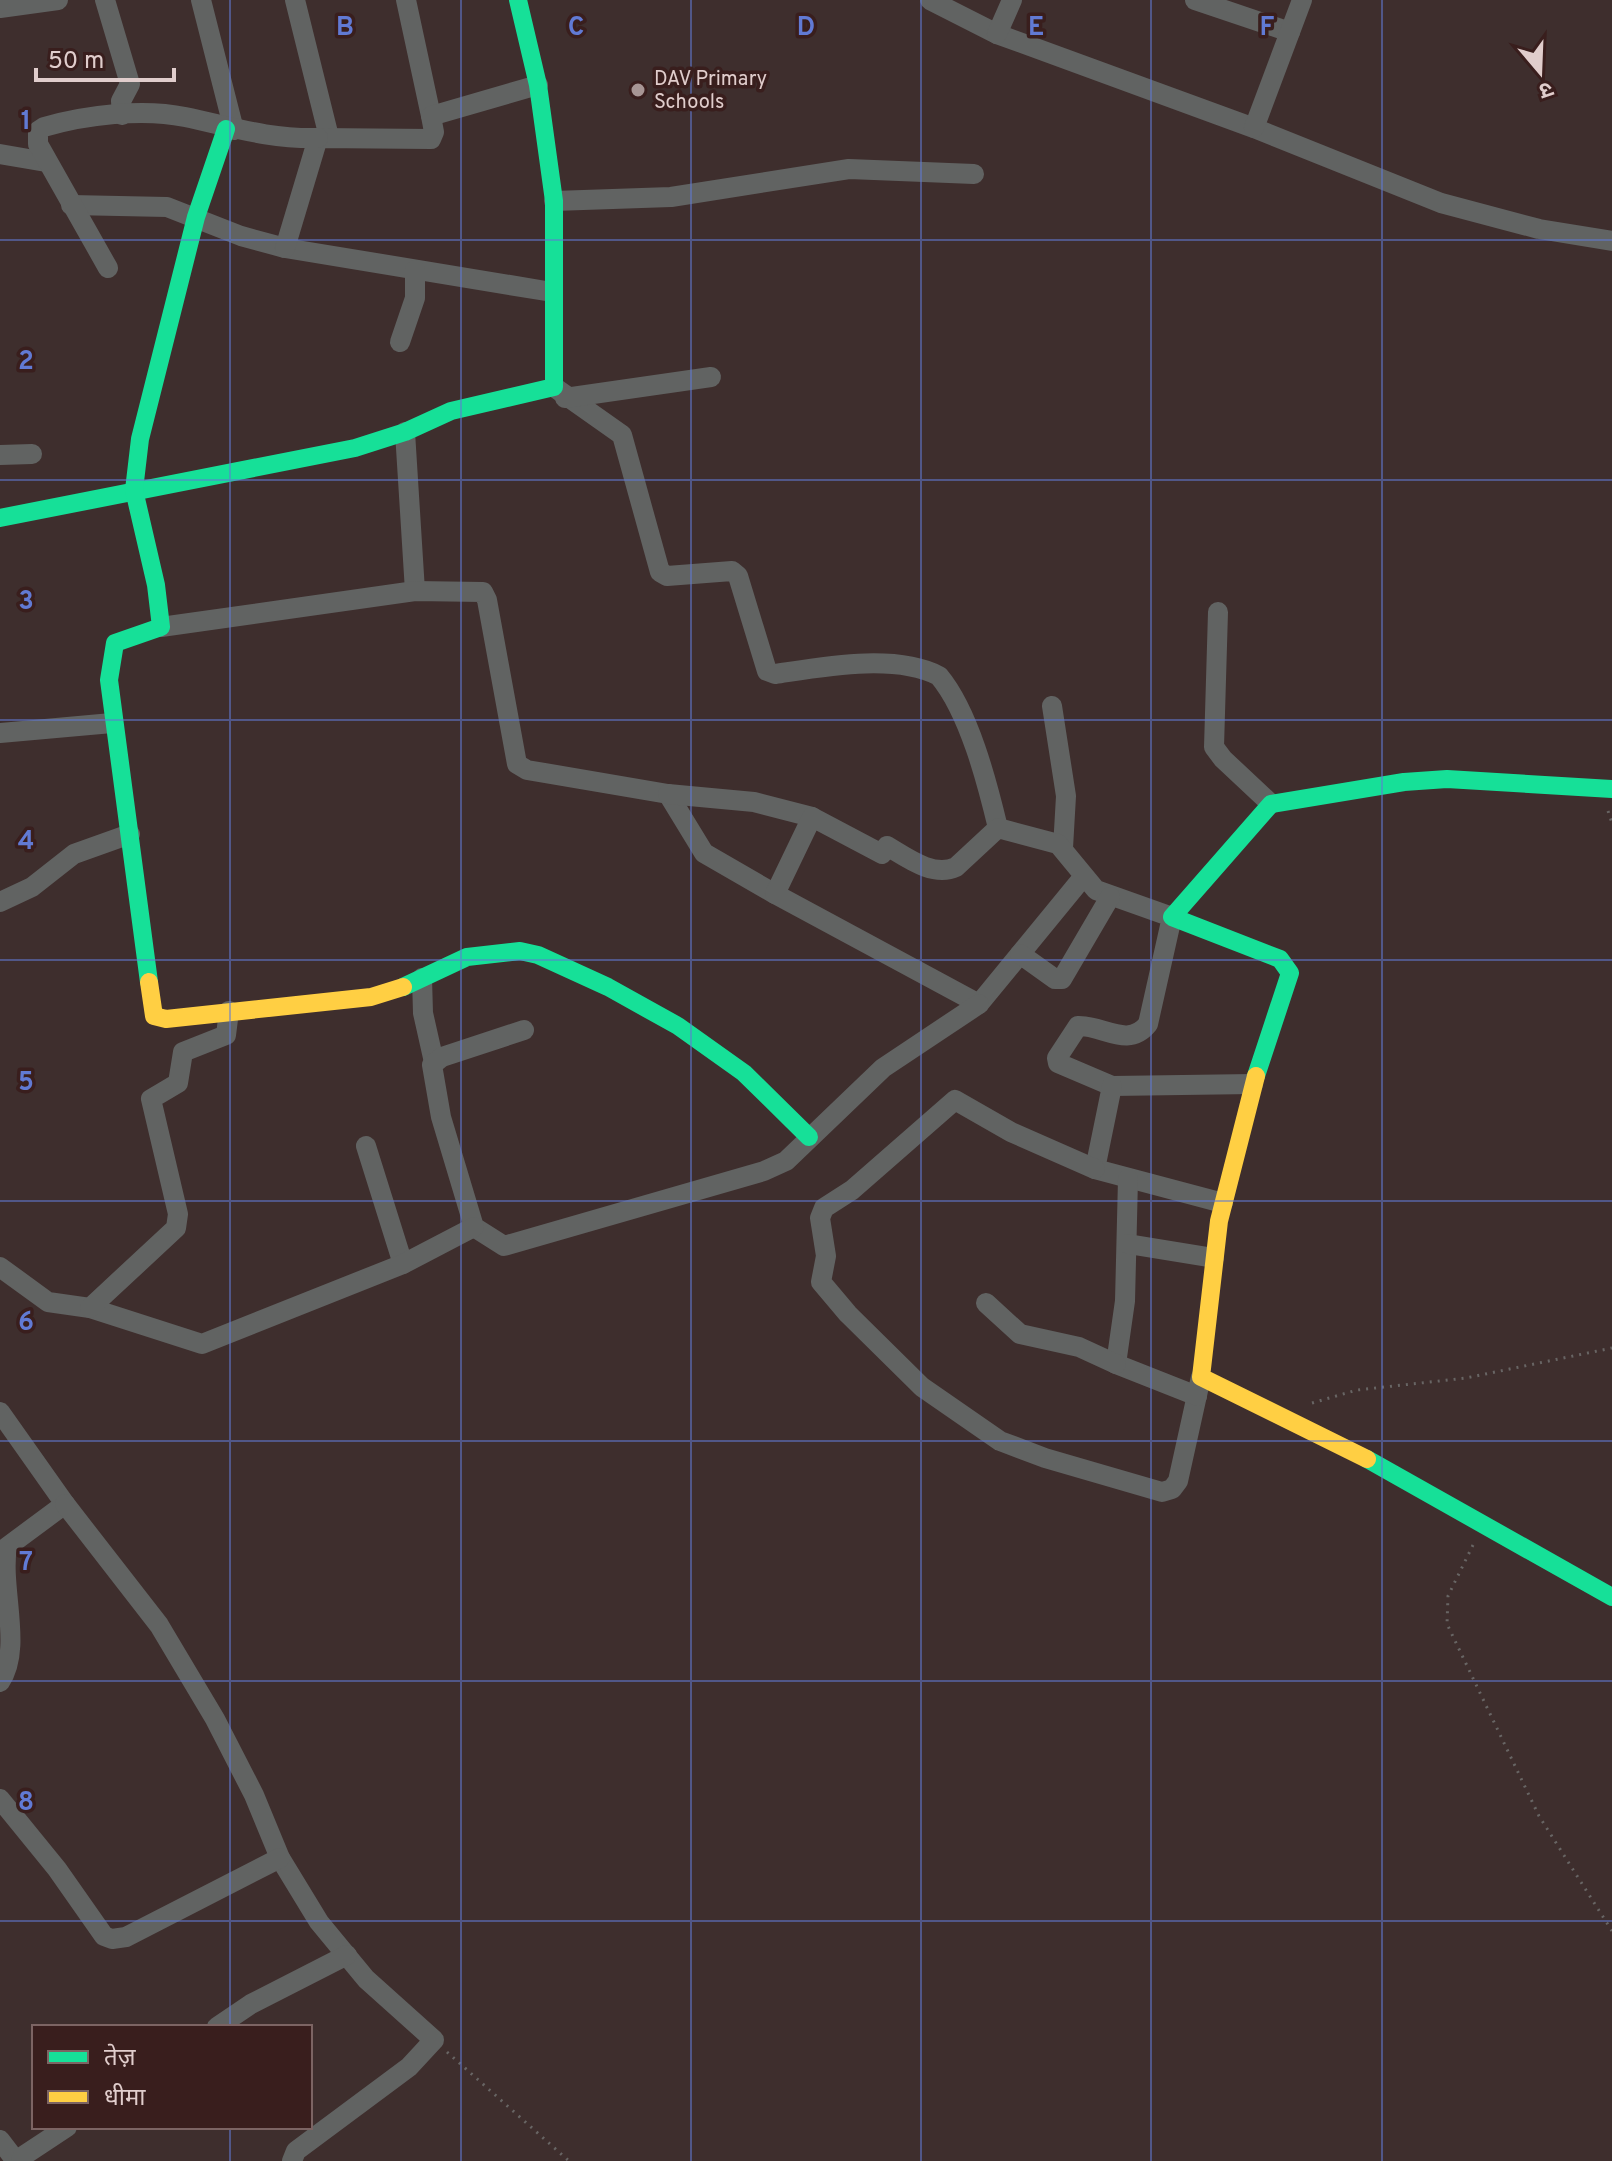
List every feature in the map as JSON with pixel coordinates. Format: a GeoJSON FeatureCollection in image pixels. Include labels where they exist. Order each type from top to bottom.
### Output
{"type":"FeatureCollection","features":[{"type":"Feature","properties":{"kind":"street"},"geometry":{"type":"LineString","coordinates":[[0,8],[58,0]]}},
{"type":"Feature","properties":{"kind":"street"},"geometry":{"type":"LineString","coordinates":[[105,0],[130,84],[121,101],[122,115]]}},
{"type":"Feature","properties":{"kind":"street"},"geometry":{"type":"LineString","coordinates":[[161,627],[156,585],[134,490],[140,439],[157,361],[196,217],[230,130],[201,0]]}},
{"type":"Feature","properties":{"kind":"street"},"geometry":{"type":"LineString","coordinates":[[285,248],[324,137],[295,0]]}},
{"type":"Feature","properties":{"kind":"street"},"geometry":{"type":"LineString","coordinates":[[108,268],[46,162],[37,137],[44,127],[122,115],[182,116],[230,130],[279,139],[431,139],[434,132],[406,0]]}},
{"type":"Feature","properties":{"kind":"street"},"geometry":{"type":"LineString","coordinates":[[518,0],[538,85],[554,201],[552,292],[560,392]]}},
{"type":"Feature","properties":{"kind":"street"},"geometry":{"type":"LineString","coordinates":[[930,0],[997,34],[1254,128],[1441,203],[1539,229],[1612,241]]}},
{"type":"Feature","properties":{"kind":"street"},"geometry":{"type":"LineString","coordinates":[[997,34],[1012,0]]}},
{"type":"Feature","properties":{"kind":"street"},"geometry":{"type":"LineString","coordinates":[[1195,0],[1290,32]]}},
{"type":"Feature","properties":{"kind":"street"},"geometry":{"type":"LineString","coordinates":[[1254,128],[1302,0]]}},
{"type":"Feature","properties":{"kind":"street"},"geometry":{"type":"LineString","coordinates":[[431,116],[538,85]]}},
{"type":"Feature","properties":{"kind":"street"},"geometry":{"type":"LineString","coordinates":[[0,154],[46,162]]}},
{"type":"Feature","properties":{"kind":"street"},"geometry":{"type":"LineString","coordinates":[[554,201],[671,197],[837,170],[906,168],[974,174]]}},
{"type":"Feature","properties":{"kind":"street"},"geometry":{"type":"LineString","coordinates":[[71,205],[167,207],[241,236],[285,248],[552,292]]}},
{"type":"Feature","properties":{"kind":"street"},"geometry":{"type":"LineString","coordinates":[[400,342],[415,298],[415,270]]}},
{"type":"Feature","properties":{"kind":"street"},"geometry":{"type":"LineString","coordinates":[[0,518],[355,448],[405,432],[451,411],[560,392],[711,377]]}},
{"type":"Feature","properties":{"kind":"street"},"geometry":{"type":"LineString","coordinates":[[560,392],[622,435],[660,572],[667,576],[732,571],[738,576],[767,671],[775,674],[847,664],[889,665],[939,676],[978,758],[998,828]]}},
{"type":"Feature","properties":{"kind":"street"},"geometry":{"type":"LineString","coordinates":[[405,432],[415,591]]}},
{"type":"Feature","properties":{"kind":"street"},"geometry":{"type":"LineString","coordinates":[[0,455],[32,454]]}},
{"type":"Feature","properties":{"kind":"street"},"geometry":{"type":"LineString","coordinates":[[809,1137],[744,1073],[678,1026],[558,963],[520,951],[467,957],[371,997],[166,1019],[154,1016],[112,723],[109,680],[115,643],[130,635],[161,627],[415,591],[485,594],[513,752],[522,768],[668,794],[754,802],[812,817],[880,853],[887,846],[921,866],[947,870],[956,867],[998,828]]}},
{"type":"Feature","properties":{"kind":"street"},"geometry":{"type":"LineString","coordinates":[[1218,612],[1214,747],[1271,804]]}},
{"type":"Feature","properties":{"kind":"street"},"geometry":{"type":"LineString","coordinates":[[1052,706],[1066,796],[1063,848]]}},
{"type":"Feature","properties":{"kind":"street"},"geometry":{"type":"LineString","coordinates":[[0,733],[112,723]]}},
{"type":"Feature","properties":{"kind":"street"},"geometry":{"type":"LineString","coordinates":[[1253,1084],[1112,1086],[1060,1065],[1057,1058],[1078,1026],[1124,1037],[1143,1030],[1148,1024],[1172,917],[1271,804],[1306,801],[1359,788],[1477,776],[1612,789]]}},
{"type":"Feature","properties":{"kind":"street"},"geometry":{"type":"LineString","coordinates":[[668,794],[704,853],[979,1004]]}},
{"type":"Feature","properties":{"kind":"street"},"geometry":{"type":"LineString","coordinates":[[775,894],[812,817]]}},
{"type":"Feature","properties":{"kind":"street"},"geometry":{"type":"LineString","coordinates":[[998,828],[1031,835],[1063,848],[1096,890],[1110,897],[1172,917],[1280,959],[1290,969],[1290,980],[1253,1084],[1223,1203],[1199,1386],[1178,1481],[1168,1491],[1045,1458],[1000,1441],[922,1387],[848,1314],[821,1282],[826,1256],[820,1218],[824,1208],[852,1190],[955,1100],[1011,1132],[1095,1169],[1223,1203]]}},
{"type":"Feature","properties":{"kind":"street"},"geometry":{"type":"LineString","coordinates":[[0,902],[32,887],[74,854],[130,834]]}},
{"type":"Feature","properties":{"kind":"street"},"geometry":{"type":"LineString","coordinates":[[422,978],[423,1013],[434,1062],[432,1073],[441,1117],[474,1227],[496,1244],[515,1245],[764,1171],[786,1161],[883,1068],[979,1004],[1084,876]]}},
{"type":"Feature","properties":{"kind":"street"},"geometry":{"type":"LineString","coordinates":[[1020,954],[1055,979],[1062,979],[1110,897]]}},
{"type":"Feature","properties":{"kind":"street"},"geometry":{"type":"LineString","coordinates":[[90,1308],[176,1228],[178,1214],[151,1099],[178,1083],[183,1052],[226,1035],[229,1011]]}},
{"type":"Feature","properties":{"kind":"street"},"geometry":{"type":"LineString","coordinates":[[434,1062],[524,1030]]}},
{"type":"Feature","properties":{"kind":"street"},"geometry":{"type":"LineString","coordinates":[[1095,1169],[1112,1086]]}},
{"type":"Feature","properties":{"kind":"street"},"geometry":{"type":"LineString","coordinates":[[366,1146],[403,1264]]}},
{"type":"Feature","properties":{"kind":"street"},"geometry":{"type":"LineString","coordinates":[[1116,1364],[1125,1301],[1128,1179]]}},
{"type":"Feature","properties":{"kind":"street"},"geometry":{"type":"LineString","coordinates":[[0,1267],[48,1302],[90,1308],[202,1344],[403,1264],[474,1227]]}},
{"type":"Feature","properties":{"kind":"street"},"geometry":{"type":"LineString","coordinates":[[1128,1244],[1214,1258]]}},
{"type":"Feature","properties":{"kind":"street"},"geometry":{"type":"LineString","coordinates":[[986,1303],[1020,1334],[1079,1347],[1116,1364],[1199,1386],[1282,1414],[1484,1523],[1612,1597]]}},
{"type":"Feature","properties":{"kind":"street"},"geometry":{"type":"LineString","coordinates":[[0,1412],[65,1504],[159,1625],[221,1732],[280,1858],[319,1922],[385,1998],[434,2040],[409,2067],[296,2151],[292,2161]]}},
{"type":"Feature","properties":{"kind":"street"},"geometry":{"type":"LineString","coordinates":[[0,1682],[10,1668],[5,1600],[7,1547],[65,1504]]}},
{"type":"Feature","properties":{"kind":"street"},"geometry":{"type":"LineString","coordinates":[[0,1799],[57,1869],[104,1936],[112,1939],[126,1937],[280,1858]]}},
{"type":"Feature","properties":{"kind":"street"},"geometry":{"type":"LineString","coordinates":[[220,2025],[251,2004],[347,1955]]}},
{"type":"Feature","properties":{"kind":"street"},"geometry":{"type":"LineString","coordinates":[[0,2140],[18,2161],[64,2129]]}},
{"type":"Feature","properties":{"kind":"path"},"geometry":{"type":"LineString","coordinates":[[1282,1414],[1357,1390],[1466,1378],[1612,1348]]}},
{"type":"Feature","properties":{"kind":"path"},"geometry":{"type":"LineString","coordinates":[[1484,1523],[1448,1596],[1447,1624],[1539,1816],[1612,1931]]}},
{"type":"Feature","properties":{"kind":"path"},"geometry":{"type":"LineString","coordinates":[[434,2040],[569,2161]]}},
{"type":"Feature","properties":{"kind":"traffic: fast"},"geometry":{"type":"LineString","coordinates":[[0,518],[355,448],[405,432],[451,411],[554,387],[554,201],[538,85],[518,0]]}},
{"type":"Feature","properties":{"kind":"traffic: fast"},"geometry":{"type":"LineString","coordinates":[[149,982],[109,680],[115,643],[161,627],[156,585],[134,490],[140,439],[196,217],[226,129]]}},
{"type":"Feature","properties":{"kind":"traffic: fast"},"geometry":{"type":"LineString","coordinates":[[1256,1076],[1290,973],[1280,959],[1172,917],[1271,804],[1404,782],[1447,779],[1612,789]]}},
{"type":"Feature","properties":{"kind":"traffic: fast"},"geometry":{"type":"LineString","coordinates":[[403,987],[467,957],[520,951],[538,955],[608,987],[678,1026],[744,1073],[809,1137]]}},
{"type":"Feature","properties":{"kind":"traffic: fast"},"geometry":{"type":"LineString","coordinates":[[1367,1459],[1612,1597]]}},
{"type":"Feature","properties":{"kind":"traffic: slow"},"geometry":{"type":"LineString","coordinates":[[149,982],[154,1016],[166,1019],[371,997],[403,987]]}},
{"type":"Feature","properties":{"kind":"traffic: slow"},"geometry":{"type":"LineString","coordinates":[[1256,1076],[1219,1221],[1201,1377],[1367,1459]]}},
{"type":"Feature","properties":{"kind":"place","name":"DAV Primary Schools"},"geometry":{"type":"Point","coordinates":[638,90]}}]}
